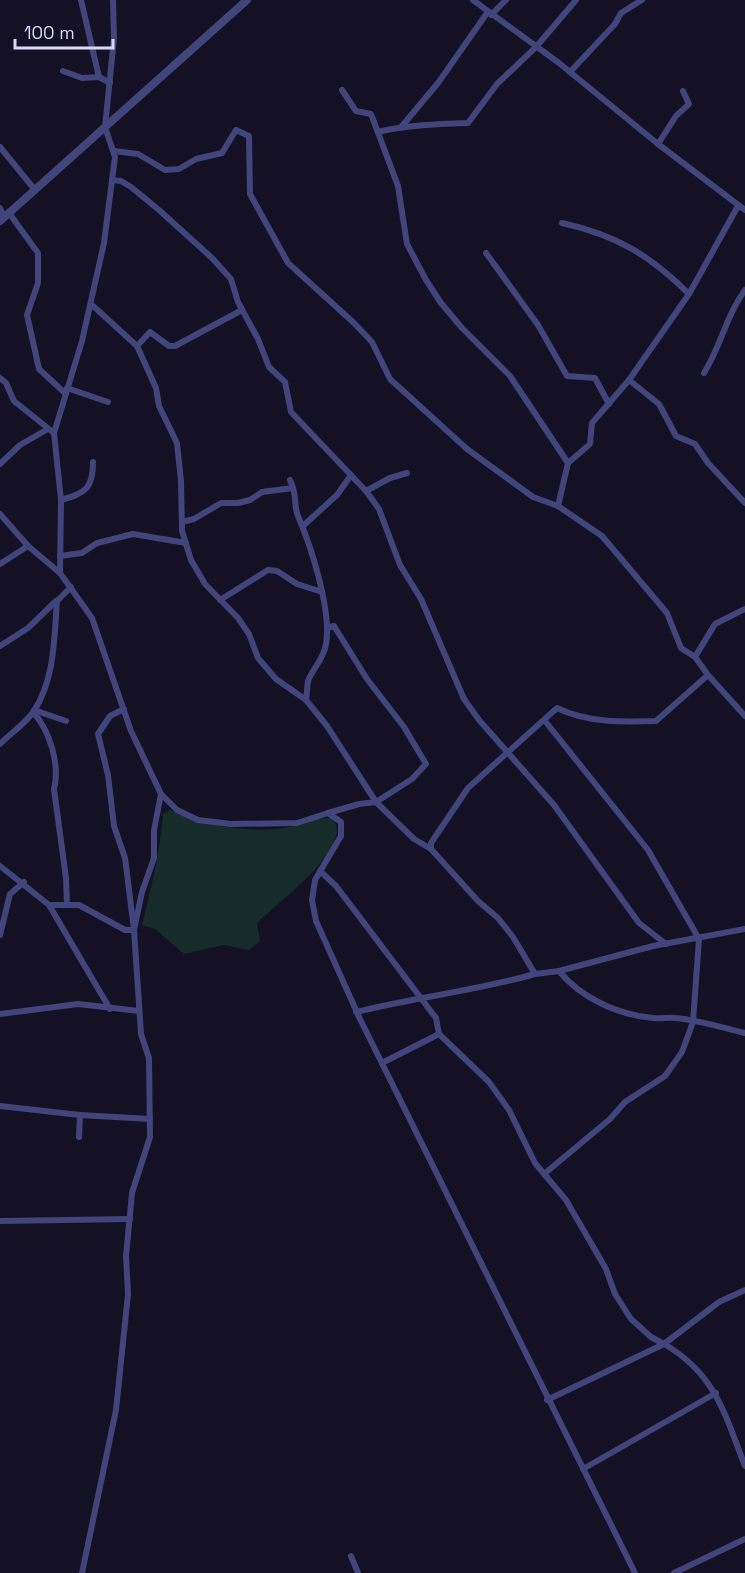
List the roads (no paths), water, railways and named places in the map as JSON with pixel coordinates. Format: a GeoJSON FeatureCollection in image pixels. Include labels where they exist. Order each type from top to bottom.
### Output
{"type":"FeatureCollection","features":[{"type":"Feature","properties":{"kind":"street"},"geometry":{"type":"LineString","coordinates":[[81,0],[99,77]]}},
{"type":"Feature","properties":{"kind":"street"},"geometry":{"type":"LineString","coordinates":[[60,573],[61,500],[51,431],[67,391],[91,304],[104,243],[114,151],[105,127],[114,38],[113,0]]}},
{"type":"Feature","properties":{"kind":"street"},"geometry":{"type":"LineString","coordinates":[[4,217],[247,0]]}},
{"type":"Feature","properties":{"kind":"street"},"geometry":{"type":"LineString","coordinates":[[472,0],[570,72],[658,144],[745,210]]}},
{"type":"Feature","properties":{"kind":"street"},"geometry":{"type":"LineString","coordinates":[[402,126],[489,14],[506,0]]}},
{"type":"Feature","properties":{"kind":"street"},"geometry":{"type":"LineString","coordinates":[[378,132],[402,126],[418,128],[468,123],[497,84],[536,47],[576,0]]}},
{"type":"Feature","properties":{"kind":"street"},"geometry":{"type":"LineString","coordinates":[[570,72],[615,24],[621,13],[642,0]]}},
{"type":"Feature","properties":{"kind":"street"},"geometry":{"type":"LineString","coordinates":[[63,71],[82,78],[99,77],[110,83]]}},
{"type":"Feature","properties":{"kind":"street"},"geometry":{"type":"LineString","coordinates":[[342,90],[356,111],[371,114],[398,186],[407,244],[426,280],[462,328],[510,376],[568,463]]}},
{"type":"Feature","properties":{"kind":"street"},"geometry":{"type":"LineString","coordinates":[[658,144],[676,116],[689,104],[683,91]]}},
{"type":"Feature","properties":{"kind":"street"},"geometry":{"type":"LineString","coordinates":[[114,151],[138,154],[165,170],[179,169],[196,159],[222,153],[236,130],[249,136],[250,194],[288,263],[354,322],[372,342],[390,379],[466,449],[533,497],[558,506],[602,536],[667,613],[681,648],[695,657],[745,716]]}},
{"type":"Feature","properties":{"kind":"street"},"geometry":{"type":"LineString","coordinates":[[0,147],[35,190]]}},
{"type":"Feature","properties":{"kind":"street"},"geometry":{"type":"LineString","coordinates":[[112,180],[121,181],[131,187],[212,258],[231,279],[242,310],[269,367],[285,382],[291,412],[366,491],[379,509],[400,565],[421,599],[464,699],[554,806],[639,923],[666,945]]}},
{"type":"Feature","properties":{"kind":"street"},"geometry":{"type":"LineString","coordinates":[[558,506],[568,463],[590,444],[592,423],[629,380],[689,294],[738,206]]}},
{"type":"Feature","properties":{"kind":"street"},"geometry":{"type":"LineString","coordinates":[[0,208],[4,217],[38,253],[38,283],[27,315],[39,369],[67,391],[108,402]]}},
{"type":"Feature","properties":{"kind":"street"},"geometry":{"type":"LineString","coordinates":[[562,223],[624,242],[670,276],[689,294]]}},
{"type":"Feature","properties":{"kind":"street"},"geometry":{"type":"LineString","coordinates":[[486,253],[538,325],[567,376],[595,378],[609,404]]}},
{"type":"Feature","properties":{"kind":"street"},"geometry":{"type":"LineString","coordinates":[[704,373],[718,350],[727,320],[745,290]]}},
{"type":"Feature","properties":{"kind":"street"},"geometry":{"type":"LineString","coordinates":[[91,304],[137,346],[156,388],[159,406],[177,443],[182,481],[182,522],[186,543],[191,560],[205,584],[249,634],[258,658],[276,679],[306,700],[327,726],[376,802],[414,839],[431,849],[478,901],[498,918],[513,937],[535,974]]}},
{"type":"Feature","properties":{"kind":"street"},"geometry":{"type":"LineString","coordinates":[[137,346],[150,332],[169,346],[175,346],[242,310]]}},
{"type":"Feature","properties":{"kind":"street"},"geometry":{"type":"LineString","coordinates":[[0,378],[6,383],[14,401],[51,431]]}},
{"type":"Feature","properties":{"kind":"street"},"geometry":{"type":"LineString","coordinates":[[629,380],[659,404],[676,436],[695,444],[708,463],[745,503]]}},
{"type":"Feature","properties":{"kind":"street"},"geometry":{"type":"LineString","coordinates":[[0,464],[20,446],[51,431]]}},
{"type":"Feature","properties":{"kind":"street"},"geometry":{"type":"LineString","coordinates":[[61,500],[86,489],[93,478],[93,462]]}},
{"type":"Feature","properties":{"kind":"street"},"geometry":{"type":"LineString","coordinates":[[366,491],[390,478],[407,473]]}},
{"type":"Feature","properties":{"kind":"street"},"geometry":{"type":"LineString","coordinates":[[304,525],[337,495],[351,475]]}},
{"type":"Feature","properties":{"kind":"street"},"geometry":{"type":"LineString","coordinates":[[290,480],[296,493],[296,514],[304,525],[306,540],[322,585],[327,628],[326,645],[318,666],[308,681],[306,700]]}},
{"type":"Feature","properties":{"kind":"street"},"geometry":{"type":"LineString","coordinates":[[182,522],[194,519],[221,503],[238,503],[250,500],[262,492],[293,488]]}},
{"type":"Feature","properties":{"kind":"street"},"geometry":{"type":"LineString","coordinates":[[0,514],[28,546],[60,573],[92,618],[131,731],[161,794],[177,810],[198,820],[231,824],[297,823],[359,804],[376,802],[412,779],[426,764],[404,727],[367,679],[334,626],[327,628]]}},
{"type":"Feature","properties":{"kind":"street"},"geometry":{"type":"LineString","coordinates":[[60,556],[82,553],[97,543],[133,534],[186,543]]}},
{"type":"Feature","properties":{"kind":"street"},"geometry":{"type":"LineString","coordinates":[[0,564],[28,546]]}},
{"type":"Feature","properties":{"kind":"street"},"geometry":{"type":"LineString","coordinates":[[220,600],[268,570],[277,571],[297,584],[322,592]]}},
{"type":"Feature","properties":{"kind":"street"},"geometry":{"type":"LineString","coordinates":[[0,646],[27,628],[71,587]]}},
{"type":"Feature","properties":{"kind":"street"},"geometry":{"type":"LineString","coordinates":[[0,744],[34,711],[54,658],[57,601]]}},
{"type":"Feature","properties":{"kind":"street"},"geometry":{"type":"LineString","coordinates":[[695,657],[715,624],[745,609]]}},
{"type":"Feature","properties":{"kind":"street"},"geometry":{"type":"LineString","coordinates":[[431,849],[431,843],[468,788],[545,722],[557,708],[573,716],[607,722],[656,721],[708,675]]}},
{"type":"Feature","properties":{"kind":"street"},"geometry":{"type":"LineString","coordinates":[[82,1573],[116,1410],[128,1294],[126,1257],[132,1193],[150,1137],[149,1058],[141,1034],[134,930],[125,858],[114,826],[108,775],[98,734],[110,716],[124,709]]}},
{"type":"Feature","properties":{"kind":"street"},"geometry":{"type":"LineString","coordinates":[[34,711],[66,721]]}},
{"type":"Feature","properties":{"kind":"street"},"geometry":{"type":"LineString","coordinates":[[34,711],[44,724],[57,775],[54,789],[66,878],[67,905]]}},
{"type":"Feature","properties":{"kind":"street"},"geometry":{"type":"LineString","coordinates":[[544,1174],[610,1119],[625,1102],[665,1076],[682,1052],[693,1022],[699,939],[648,850],[545,722]]}},
{"type":"Feature","properties":{"kind":"street"},"geometry":{"type":"LineString","coordinates":[[134,930],[142,892],[154,858],[154,830],[161,794]]}},
{"type":"Feature","properties":{"kind":"street"},"geometry":{"type":"LineString","coordinates":[[328,813],[341,822],[343,830],[320,871],[312,900],[316,921],[356,1012],[635,1573]]}},
{"type":"Feature","properties":{"kind":"street"},"geometry":{"type":"LineString","coordinates":[[0,866],[24,882],[50,905],[110,1009]]}},
{"type":"Feature","properties":{"kind":"street"},"geometry":{"type":"LineString","coordinates":[[320,871],[336,886],[421,997],[436,1018],[439,1034],[489,1082],[509,1110],[535,1163],[566,1200],[606,1269],[615,1294],[631,1319],[705,1378],[716,1393],[745,1466]]}},
{"type":"Feature","properties":{"kind":"street"},"geometry":{"type":"LineString","coordinates":[[0,935],[10,894],[24,882]]}},
{"type":"Feature","properties":{"kind":"street"},"geometry":{"type":"LineString","coordinates":[[50,905],[79,905],[125,930],[134,930]]}},
{"type":"Feature","properties":{"kind":"street"},"geometry":{"type":"LineString","coordinates":[[356,1012],[421,997],[462,992],[535,974],[559,971],[594,960],[745,929]]}},
{"type":"Feature","properties":{"kind":"street"},"geometry":{"type":"LineString","coordinates":[[559,971],[568,983],[598,1003],[644,1017],[676,1017],[745,1032]]}},
{"type":"Feature","properties":{"kind":"street"},"geometry":{"type":"LineString","coordinates":[[0,1014],[78,1004],[139,1011]]}},
{"type":"Feature","properties":{"kind":"street"},"geometry":{"type":"LineString","coordinates":[[382,1063],[439,1034]]}},
{"type":"Feature","properties":{"kind":"street"},"geometry":{"type":"LineString","coordinates":[[0,1106],[40,1108],[80,1115],[150,1119]]}},
{"type":"Feature","properties":{"kind":"street"},"geometry":{"type":"LineString","coordinates":[[79,1137],[80,1115]]}},
{"type":"Feature","properties":{"kind":"street"},"geometry":{"type":"LineString","coordinates":[[0,1221],[130,1219]]}},
{"type":"Feature","properties":{"kind":"street"},"geometry":{"type":"LineString","coordinates":[[547,1400],[664,1344],[719,1302],[745,1290]]}},
{"type":"Feature","properties":{"kind":"street"},"geometry":{"type":"LineString","coordinates":[[583,1469],[716,1393]]}},
{"type":"Feature","properties":{"kind":"street"},"geometry":{"type":"LineString","coordinates":[[674,1573],[745,1539]]}},
{"type":"Feature","properties":{"kind":"street"},"geometry":{"type":"LineString","coordinates":[[351,1556],[358,1573]]}}]}
